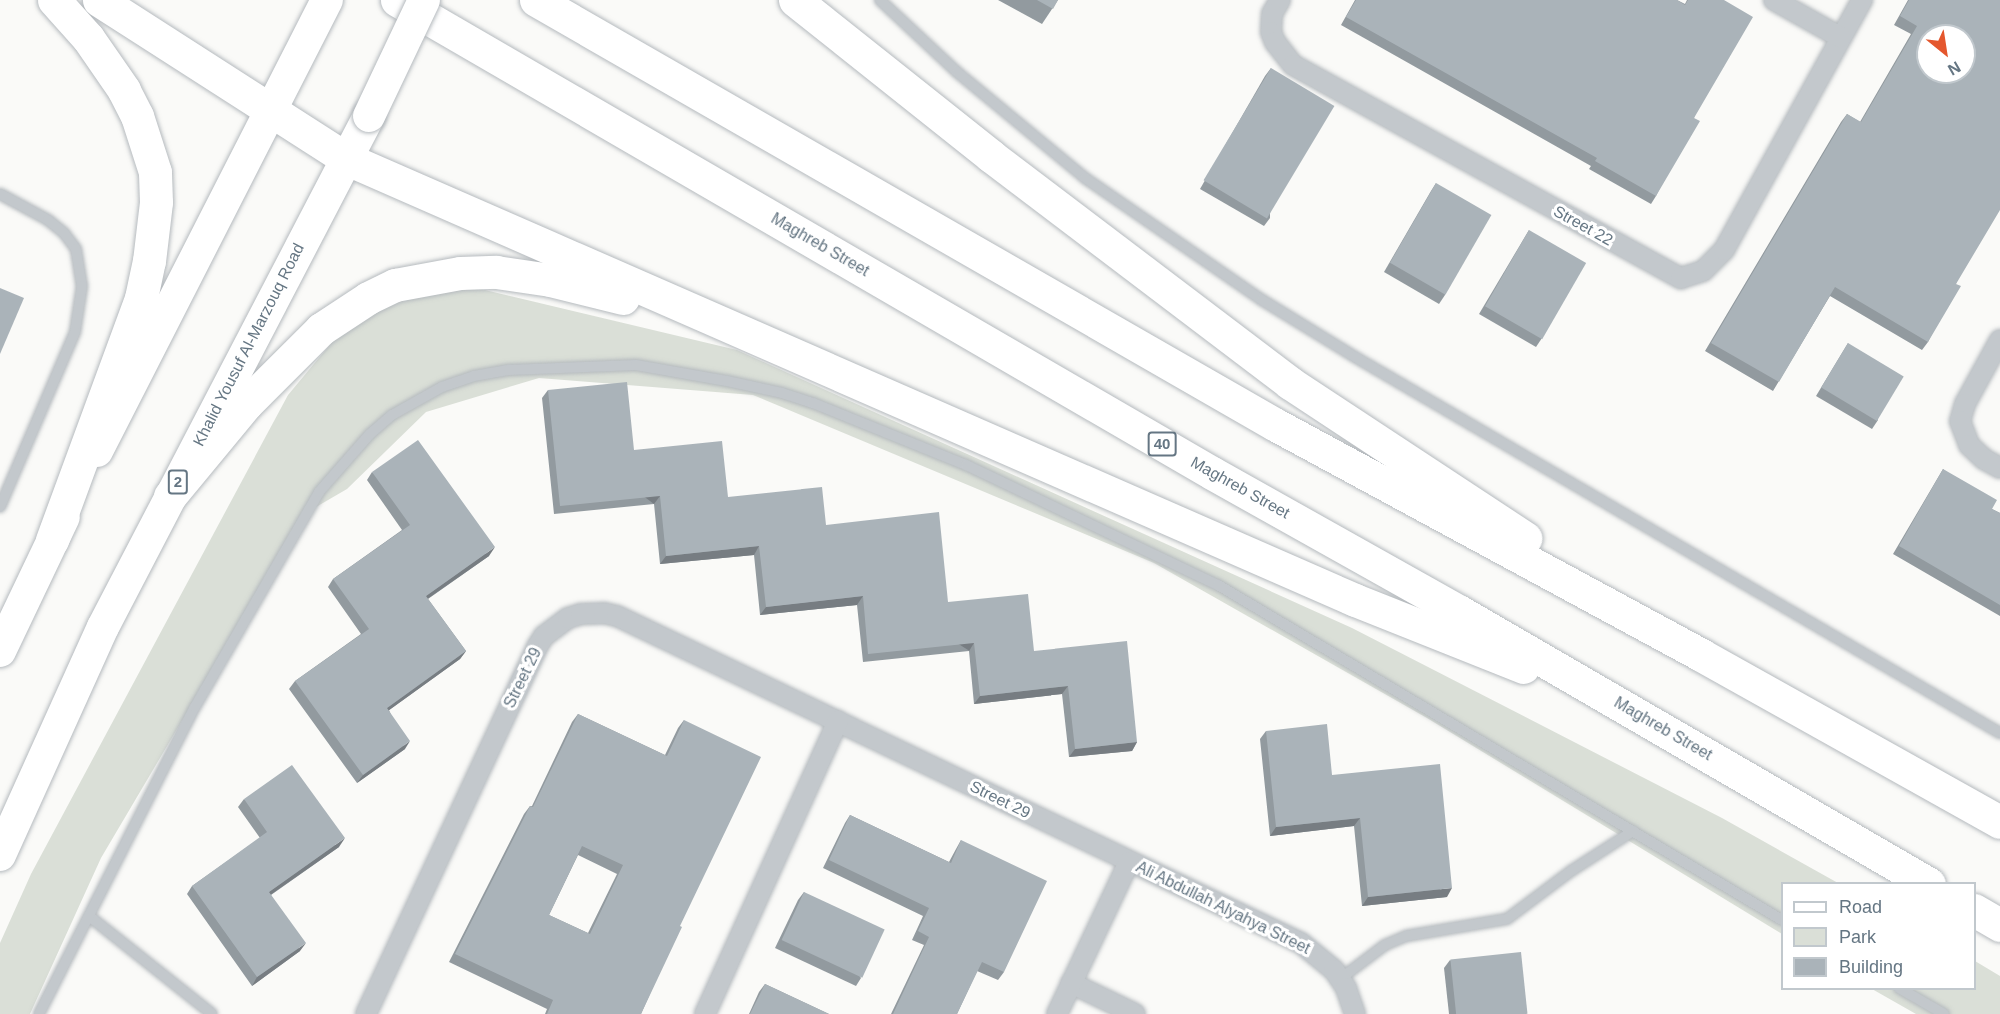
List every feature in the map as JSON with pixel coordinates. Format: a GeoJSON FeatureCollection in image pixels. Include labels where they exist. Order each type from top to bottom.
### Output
{"type":"FeatureCollection","features":[{"type":"Feature","properties":{"kind":"highway"},"geometry":{"type":"LineString","coordinates":[[52,540],[141,298],[149,261],[156,202],[154,172],[137,116],[124,90],[88,38],[54,0]]}},
{"type":"Feature","properties":{"kind":"highway"},"geometry":{"type":"LineString","coordinates":[[99,0],[347,159],[1355,600],[1630,710]]}},
{"type":"Feature","properties":{"kind":"highway","name":"Maghreb Street"},"geometry":{"type":"LineString","coordinates":[[397,0],[1212,473],[1630,710],[1926,882]]}},
{"type":"Feature","properties":{"kind":"highway"},"geometry":{"type":"LineString","coordinates":[[536,0],[1276,425],[1701,655],[2000,822]]}},
{"type":"Feature","properties":{"kind":"highway"},"geometry":{"type":"LineString","coordinates":[[795,0],[991,156],[1290,383],[1701,655]]}},
{"type":"Feature","properties":{"kind":"highway"},"geometry":{"type":"LineString","coordinates":[[806,0],[829,26]]}},
{"type":"Feature","properties":{"kind":"highway"},"geometry":{"type":"LineString","coordinates":[[170,496],[246,404],[321,329],[368,298],[395,285],[460,273],[523,276],[591,289],[716,322]]}},
{"type":"Feature","properties":{"kind":"highway"},"geometry":{"type":"LineString","coordinates":[[1976,911],[2000,925]]}},
{"type":"Feature","properties":{"kind":"main road"},"geometry":{"type":"LineString","coordinates":[[0,651],[52,540],[327,0]]}},
{"type":"Feature","properties":{"kind":"main road","name":"Khalid Yousuf Al-Marzouq Road"},"geometry":{"type":"LineString","coordinates":[[0,855],[103,627],[347,159],[424,0]]}},
{"type":"Feature","properties":{"kind":"street","name":"Street 22"},"geometry":{"type":"LineString","coordinates":[[1280,0],[1272,14],[1271,32],[1275,42],[1293,65],[1681,278],[1703,271],[1724,250],[1862,0]]}},
{"type":"Feature","properties":{"kind":"street"},"geometry":{"type":"LineString","coordinates":[[1774,0],[1840,37]]}},
{"type":"Feature","properties":{"kind":"street"},"geometry":{"type":"LineString","coordinates":[[2000,340],[1965,404],[1960,422],[1969,446],[1984,459],[2000,468]]}},
{"type":"Feature","properties":{"kind":"street","name":"Street 29"},"geometry":{"type":"LineString","coordinates":[[366,1014],[537,647],[544,636],[562,622],[592,613],[617,616],[1129,862]]}},
{"type":"Feature","properties":{"kind":"street"},"geometry":{"type":"LineString","coordinates":[[705,1014],[838,722]]}},
{"type":"Feature","properties":{"kind":"street"},"geometry":{"type":"LineString","coordinates":[[1057,1014],[1129,862]]}},
{"type":"Feature","properties":{"kind":"street","name":"Ali Abdullah Alyahya Street"},"geometry":{"type":"LineString","coordinates":[[1129,862],[1301,943],[1324,960],[1340,979],[1352,1001],[1355,1014]]}},
{"type":"Feature","properties":{"kind":"street"},"geometry":{"type":"LineString","coordinates":[[1071,983],[1135,1014]]}},
{"type":"Feature","properties":{"kind":"lane"},"geometry":{"type":"LineString","coordinates":[[880,0],[957,72],[1085,178],[1262,300],[1355,357],[2000,733]]}},
{"type":"Feature","properties":{"kind":"lane"},"geometry":{"type":"LineString","coordinates":[[0,194],[48,220],[64,233],[76,249],[82,286],[75,332],[0,507]]}},
{"type":"Feature","properties":{"kind":"lane"},"geometry":{"type":"LineString","coordinates":[[39,1014],[195,707],[319,492],[370,434],[392,415],[442,387],[474,376],[509,370],[636,365],[727,381],[782,393],[813,403],[966,465],[1218,585],[1781,919]]}},
{"type":"Feature","properties":{"kind":"lane"},"geometry":{"type":"LineString","coordinates":[[1340,979],[1385,945],[1407,936],[1507,919],[1571,871],[1633,831]]}},
{"type":"Feature","properties":{"kind":"lane"},"geometry":{"type":"LineString","coordinates":[[89,916],[212,1014]]}},
{"type":"Feature","properties":{"kind":"lane"},"geometry":{"type":"LineString","coordinates":[[1902,990],[1944,1014]]}},
{"type":"Feature","properties":{"kind":"green space"},"geometry":{"type":"Polygon","coordinates":[[[439,279],[737,350],[1352,628],[1722,818],[1836,882],[1781,882],[1781,933],[1427,718],[1154,563],[753,395],[539,378],[426,412],[347,489],[304,514],[101,858],[30,1014],[0,1014],[0,943],[31,874],[288,395],[353,317],[439,279]]]}},
{"type":"Feature","properties":{"kind":"green space"},"geometry":{"type":"Polygon","coordinates":[[[1976,962],[2000,976],[2000,1014],[1916,1014],[1874,990],[1976,990],[1976,962]]]}},
{"type":"Feature","properties":{"kind":"building"},"geometry":{"type":"Polygon","coordinates":[[[1037,0],[1058,0],[1053,9],[1037,0]]]}},
{"type":"Feature","properties":{"kind":"building"},"geometry":{"type":"Polygon","coordinates":[[[1356,0],[1677,0],[1685,5],[1688,0],[1724,0],[1753,17],[1694,118],[1700,121],[1656,196],[1595,161],[1597,158],[1346,17],[1356,0]]]}},
{"type":"Feature","properties":{"kind":"building"},"geometry":{"type":"Polygon","coordinates":[[[1909,0],[2000,0],[2000,210],[1956,284],[1961,286],[1928,342],[1835,287],[1779,382],[1711,343],[1847,114],[1861,122],[1916,28],[1916,84],[1976,84],[1976,24],[1916,25],[1900,16],[1909,0]]]}},
{"type":"Feature","properties":{"kind":"building"},"geometry":{"type":"Polygon","coordinates":[[[1271,68],[1334,106],[1267,218],[1204,180],[1271,68]]]}},
{"type":"Feature","properties":{"kind":"building"},"geometry":{"type":"Polygon","coordinates":[[[1436,183],[1491,215],[1445,295],[1390,263],[1436,183]]]}},
{"type":"Feature","properties":{"kind":"building"},"geometry":{"type":"Polygon","coordinates":[[[1529,230],[1586,263],[1542,339],[1485,306],[1529,230]]]}},
{"type":"Feature","properties":{"kind":"building"},"geometry":{"type":"Polygon","coordinates":[[[0,288],[24,298],[0,354],[0,288]]]}},
{"type":"Feature","properties":{"kind":"building"},"geometry":{"type":"Polygon","coordinates":[[[1848,343],[1904,376],[1877,421],[1821,388],[1848,343]]]}},
{"type":"Feature","properties":{"kind":"building"},"geometry":{"type":"Polygon","coordinates":[[[627,382],[634,450],[722,441],[728,497],[822,487],[826,525],[939,512],[948,602],[1028,594],[1034,651],[1127,641],[1137,742],[1075,749],[1068,686],[980,696],[974,643],[868,654],[863,596],[766,607],[759,546],[666,556],[660,496],[560,506],[548,390],[627,382]]]}},
{"type":"Feature","properties":{"kind":"building"},"geometry":{"type":"Polygon","coordinates":[[[418,440],[495,547],[426,596],[466,651],[387,708],[410,741],[363,775],[295,681],[369,629],[333,579],[410,525],[372,472],[418,440]]]}},
{"type":"Feature","properties":{"kind":"building"},"geometry":{"type":"Polygon","coordinates":[[[1943,469],[1997,500],[1992,509],[2000,513],[2000,605],[1899,546],[1943,469]]]}},
{"type":"Feature","properties":{"kind":"building"},"geometry":{"type":"Polygon","coordinates":[[[578,714],[667,756],[684,720],[761,757],[680,926],[682,927],[641,1014],[547,1014],[553,1000],[455,954],[530,806],[533,807],[578,714]],[[582,846],[549,915],[590,934],[623,865],[582,846]]]}},
{"type":"Feature","properties":{"kind":"building"},"geometry":{"type":"Polygon","coordinates":[[[1327,724],[1332,775],[1440,764],[1452,888],[1368,897],[1360,818],[1276,827],[1266,731],[1327,724]]]}},
{"type":"Feature","properties":{"kind":"building"},"geometry":{"type":"Polygon","coordinates":[[[292,765],[345,838],[269,892],[306,943],[257,977],[192,886],[267,832],[244,799],[292,765]]]}},
{"type":"Feature","properties":{"kind":"building"},"geometry":{"type":"Polygon","coordinates":[[[850,815],[951,863],[961,840],[1047,881],[1004,972],[982,962],[957,1014],[893,1014],[929,937],[918,931],[929,908],[829,860],[850,815]]]}},
{"type":"Feature","properties":{"kind":"building"},"geometry":{"type":"Polygon","coordinates":[[[804,892],[885,930],[862,978],[782,940],[804,892]]]}},
{"type":"Feature","properties":{"kind":"building"},"geometry":{"type":"Polygon","coordinates":[[[1521,952],[1527,1014],[1456,1014],[1450,959],[1521,952]]]}},
{"type":"Feature","properties":{"kind":"building"},"geometry":{"type":"Polygon","coordinates":[[[765,984],[829,1014],[750,1014],[765,984]]]}}]}
